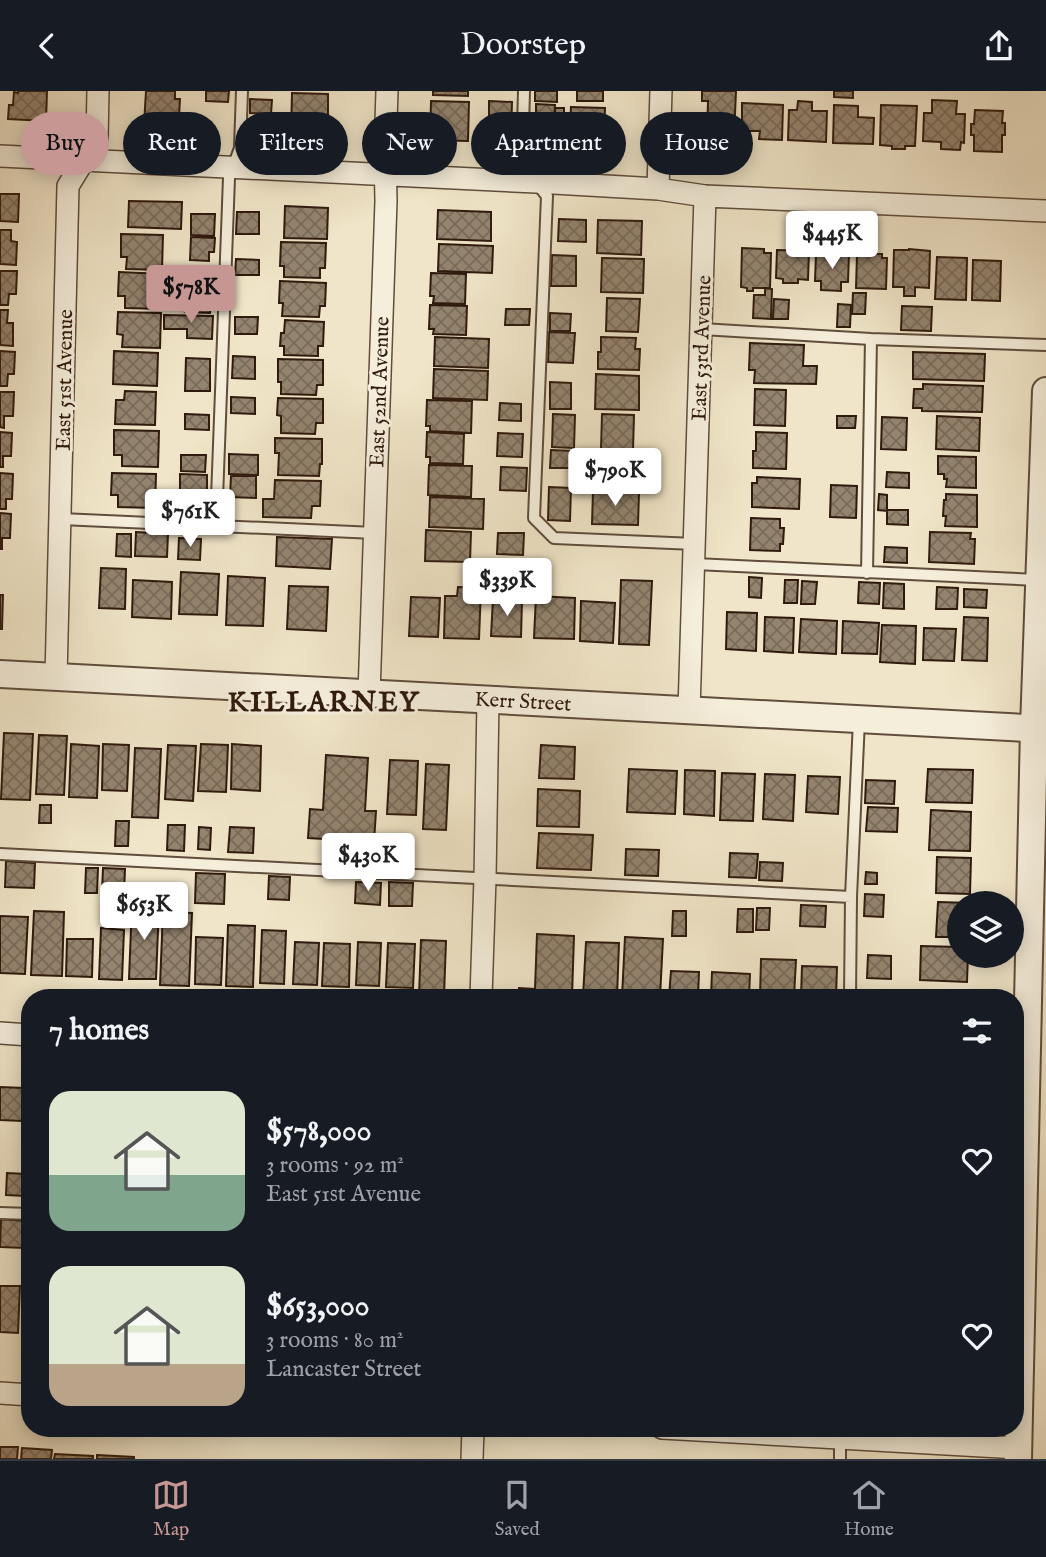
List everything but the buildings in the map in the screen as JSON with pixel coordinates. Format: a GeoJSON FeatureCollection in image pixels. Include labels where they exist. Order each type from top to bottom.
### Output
{"type":"FeatureCollection","features":[{"type":"Feature","properties":{"kind":"street","name":"East 51st Avenue"},"geometry":{"type":"LineString","coordinates":[[98,91],[98,112]]}},
{"type":"Feature","properties":{"kind":"street","name":"East 52nd Avenue"},"geometry":{"type":"LineString","coordinates":[[387,91],[387,112]]}},
{"type":"Feature","properties":{"kind":"street"},"geometry":{"type":"LineString","coordinates":[[658,189],[662,91]]}},
{"type":"Feature","properties":{"kind":"street"},"geometry":{"type":"LineString","coordinates":[[0,156],[21,157]]}},
{"type":"Feature","properties":{"kind":"street"},"geometry":{"type":"LineString","coordinates":[[109,161],[362,174]]}},
{"type":"Feature","properties":{"kind":"street","name":"East 51st Avenue"},"geometry":{"type":"LineString","coordinates":[[56,677],[68,186],[75,175]]}},
{"type":"Feature","properties":{"kind":"street"},"geometry":{"type":"LineString","coordinates":[[386,175],[658,189],[705,196],[1046,211]]}},
{"type":"Feature","properties":{"kind":"street","name":"East 52nd Avenue"},"geometry":{"type":"LineString","coordinates":[[369,694],[386,175]]}},
{"type":"Feature","properties":{"kind":"street","name":"East 53rd Avenue"},"geometry":{"type":"LineString","coordinates":[[689,710],[705,196]]}},
{"type":"Feature","properties":{"kind":"street"},"geometry":{"type":"LineString","coordinates":[[1024,1030],[1040,729],[1040,580],[1046,391]]}},
{"type":"Feature","properties":{"kind":"street","name":"Kerr Street"},"geometry":{"type":"LineString","coordinates":[[0,674],[1040,729]]}},
{"type":"Feature","properties":{"kind":"street"},"geometry":{"type":"LineString","coordinates":[[481,989],[488,700]]}},
{"type":"Feature","properties":{"kind":"street"},"geometry":{"type":"LineString","coordinates":[[0,1033],[21,1034]]}},
{"type":"Feature","properties":{"kind":"street"},"geometry":{"type":"LineString","coordinates":[[0,1394],[21,1395]]}},
{"type":"Feature","properties":{"kind":"street"},"geometry":{"type":"LineString","coordinates":[[472,1437],[472,1459]]}},
{"type":"Feature","properties":{"kind":"street"},"geometry":{"type":"LineString","coordinates":[[776,1437],[1018,1454]]}},
{"type":"Feature","properties":{"kind":"lane"},"geometry":{"type":"LineString","coordinates":[[216,525],[229,179],[240,148],[242,91]]}},
{"type":"Feature","properties":{"kind":"lane"},"geometry":{"type":"LineString","coordinates":[[524,91],[522,165],[547,196],[534,518],[554,538],[867,573],[1040,580]]}},
{"type":"Feature","properties":{"kind":"lane"},"geometry":{"type":"LineString","coordinates":[[702,329],[1046,345]]}},
{"type":"Feature","properties":{"kind":"lane"},"geometry":{"type":"LineString","coordinates":[[867,573],[872,339]]}},
{"type":"Feature","properties":{"kind":"lane"},"geometry":{"type":"LineString","coordinates":[[61,519],[375,533]]}},
{"type":"Feature","properties":{"kind":"lane"},"geometry":{"type":"LineString","coordinates":[[850,989],[851,897],[859,720]]}},
{"type":"Feature","properties":{"kind":"lane"},"geometry":{"type":"LineString","coordinates":[[0,854],[851,897]]}},
{"type":"Feature","properties":{"kind":"lane"},"geometry":{"type":"LineString","coordinates":[[0,1213],[21,1214]]}},
{"type":"Feature","properties":{"kind":"district","name":"KILLARNEY"},"geometry":{"type":"Point","coordinates":[324,701]}}]}
